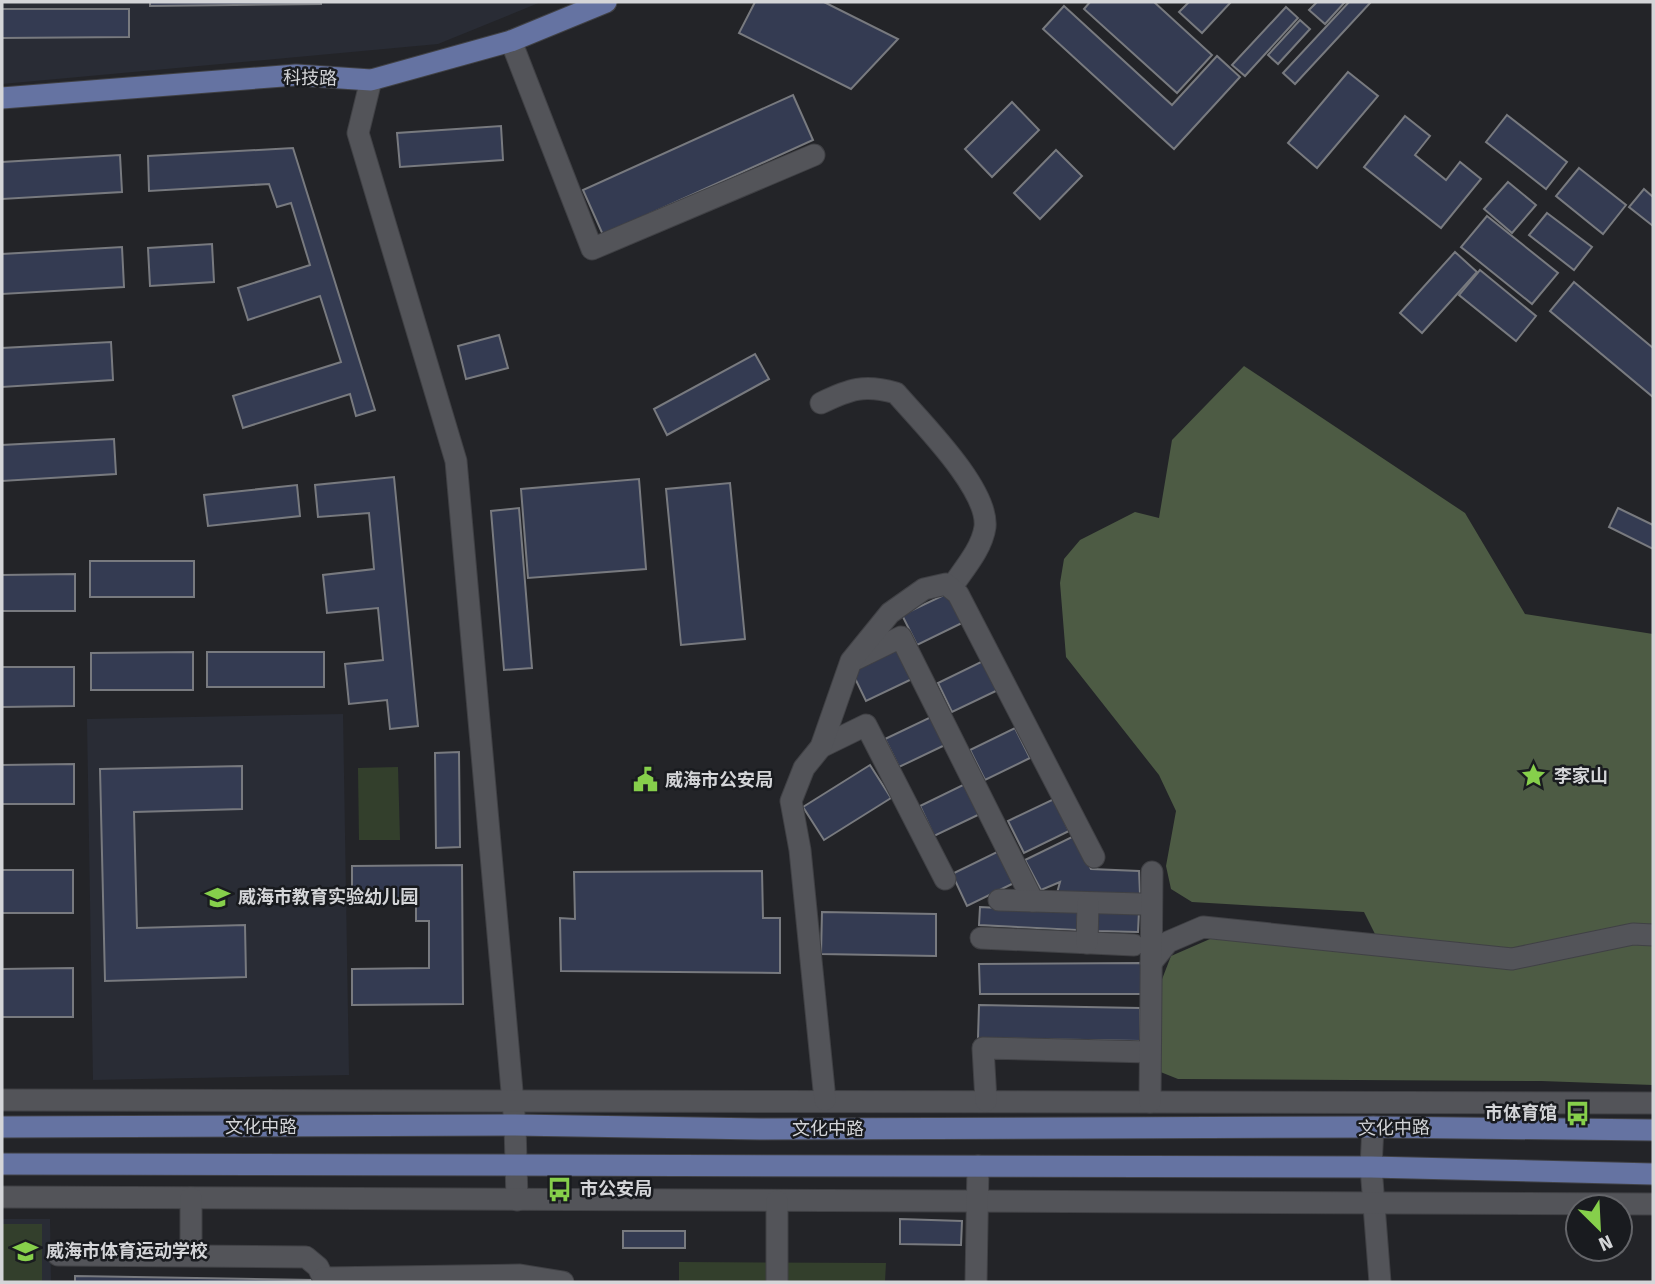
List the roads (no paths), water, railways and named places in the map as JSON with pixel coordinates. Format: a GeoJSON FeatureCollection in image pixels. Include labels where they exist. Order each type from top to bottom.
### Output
{"type":"FeatureCollection","features":[{"type":"Feature","properties":{"kind":"main road","name":"科技路"},"geometry":{"type":"LineString","coordinates":[[2,99],[296,75],[371,80],[511,41],[606,2]]}},
{"type":"Feature","properties":{"kind":"main road","name":"文化中路"},"geometry":{"type":"LineString","coordinates":[[2,1127],[515,1125],[760,1129],[1373,1127],[1653,1130]]}},
{"type":"Feature","properties":{"kind":"main road","name":"文化中路"},"geometry":{"type":"LineString","coordinates":[[2,1164],[1371,1167],[1653,1174]]}},
{"type":"Feature","properties":{"kind":"street"},"geometry":{"type":"LineString","coordinates":[[511,41],[592,249],[814,155]]}},
{"type":"Feature","properties":{"kind":"street"},"geometry":{"type":"LineString","coordinates":[[371,80],[358,133],[456,461],[513,1100],[517,1200]]}},
{"type":"Feature","properties":{"kind":"street"},"geometry":{"type":"LineString","coordinates":[[821,403],[850,388],[879,388],[896,393],[965,477],[982,504],[985,526],[978,547],[951,588]]}},
{"type":"Feature","properties":{"kind":"street"},"geometry":{"type":"LineString","coordinates":[[825,1100],[800,850],[791,801],[804,768],[821,747],[851,661],[890,614],[924,589],[946,584],[958,594],[1094,857]]}},
{"type":"Feature","properties":{"kind":"street"},"geometry":{"type":"LineString","coordinates":[[851,661],[901,637],[1033,901]]}},
{"type":"Feature","properties":{"kind":"street"},"geometry":{"type":"LineString","coordinates":[[821,747],[866,725],[945,879]]}},
{"type":"Feature","properties":{"kind":"street"},"geometry":{"type":"LineString","coordinates":[[1150,1102],[1152,872]]}},
{"type":"Feature","properties":{"kind":"street"},"geometry":{"type":"LineString","coordinates":[[999,900],[1140,904]]}},
{"type":"Feature","properties":{"kind":"street"},"geometry":{"type":"LineString","coordinates":[[1087,943],[1088,902]]}},
{"type":"Feature","properties":{"kind":"street"},"geometry":{"type":"LineString","coordinates":[[1151,963],[1168,942],[1203,927],[1512,959],[1633,934],[1653,935]]}},
{"type":"Feature","properties":{"kind":"street"},"geometry":{"type":"LineString","coordinates":[[981,938],[1134,945]]}},
{"type":"Feature","properties":{"kind":"street"},"geometry":{"type":"LineString","coordinates":[[986,1101],[983,1048],[1150,1052]]}},
{"type":"Feature","properties":{"kind":"street"},"geometry":{"type":"LineString","coordinates":[[2,1100],[1653,1103]]}},
{"type":"Feature","properties":{"kind":"street"},"geometry":{"type":"LineString","coordinates":[[1373,1127],[1371,1167],[1380,1282]]}},
{"type":"Feature","properties":{"kind":"street"},"geometry":{"type":"LineString","coordinates":[[976,1282],[978,1166]]}},
{"type":"Feature","properties":{"kind":"street"},"geometry":{"type":"LineString","coordinates":[[2,1197],[1653,1204]]}},
{"type":"Feature","properties":{"kind":"street"},"geometry":{"type":"LineString","coordinates":[[191,1198],[191,1254]]}},
{"type":"Feature","properties":{"kind":"street"},"geometry":{"type":"LineString","coordinates":[[777,1202],[777,1282]]}},
{"type":"Feature","properties":{"kind":"street"},"geometry":{"type":"LineString","coordinates":[[58,1255],[306,1257],[318,1267],[324,1280],[520,1275],[563,1282]]}},
{"type":"Feature","properties":{"kind":"place","name":"李家山"},"geometry":{"type":"Point","coordinates":[1534,776]}},
{"type":"Feature","properties":{"kind":"place","name":"威海市公安局"},"geometry":{"type":"Point","coordinates":[645,780]}},
{"type":"Feature","properties":{"kind":"place","name":"威海市教育实验幼儿园"},"geometry":{"type":"Point","coordinates":[218,897]}},
{"type":"Feature","properties":{"kind":"place","name":"市体育馆"},"geometry":{"type":"Point","coordinates":[1577,1113]}},
{"type":"Feature","properties":{"kind":"place","name":"市公安局"},"geometry":{"type":"Point","coordinates":[560,1189]}},
{"type":"Feature","properties":{"kind":"place","name":"威海市体育运动学校"},"geometry":{"type":"Point","coordinates":[26,1251]}}]}
